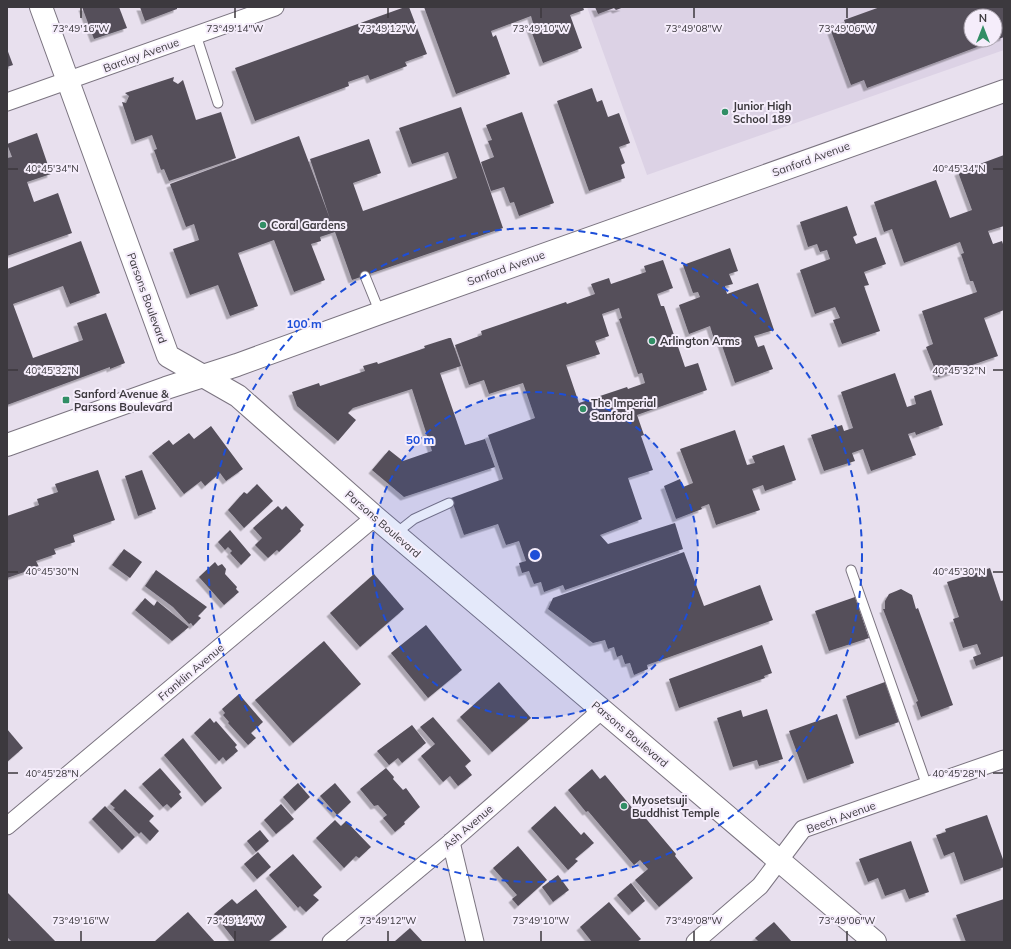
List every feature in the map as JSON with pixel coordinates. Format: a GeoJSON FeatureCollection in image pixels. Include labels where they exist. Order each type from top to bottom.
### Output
{"type":"FeatureCollection","features":[{"type":"Feature","properties":{"kind":"street","name":"Parsons Boulevard"},"geometry":{"type":"LineString","coordinates":[[40,7],[168,356],[238,396],[375,518],[874,942]]}},
{"type":"Feature","properties":{"kind":"street","name":"Barclay Avenue"},"geometry":{"type":"LineString","coordinates":[[7,102],[276,7]]}},
{"type":"Feature","properties":{"kind":"street","name":"Sanford Avenue"},"geometry":{"type":"LineString","coordinates":[[7,444],[1004,91]]}},
{"type":"Feature","properties":{"kind":"street","name":"Franklin Avenue"},"geometry":{"type":"LineString","coordinates":[[7,826],[375,518]]}},
{"type":"Feature","properties":{"kind":"street","name":"Ash Avenue"},"geometry":{"type":"LineString","coordinates":[[332,942],[451,842],[602,710]]}},
{"type":"Feature","properties":{"kind":"street","name":"Beech Avenue"},"geometry":{"type":"LineString","coordinates":[[695,942],[760,886],[803,829],[1004,759]]}},
{"type":"Feature","properties":{"kind":"street"},"geometry":{"type":"LineString","coordinates":[[451,842],[475,942]]}},
{"type":"Feature","properties":{"kind":"lane"},"geometry":{"type":"LineString","coordinates":[[196,35],[218,103]]}},
{"type":"Feature","properties":{"kind":"lane"},"geometry":{"type":"LineString","coordinates":[[365,276],[380,312]]}},
{"type":"Feature","properties":{"kind":"lane"},"geometry":{"type":"LineString","coordinates":[[395,534],[414,519],[449,503]]}},
{"type":"Feature","properties":{"kind":"lane"},"geometry":{"type":"LineString","coordinates":[[851,570],[927,786]]}},
{"type":"Feature","properties":{"kind":"shaded area","name":"Junior High School 189"},"geometry":{"type":"Polygon","coordinates":[[[587,7],[1004,7],[1004,50],[647,175],[587,7]]]}},
{"type":"Feature","properties":{"kind":"building"},"geometry":{"type":"Polygon","coordinates":[[[82,7],[119,7],[127,28],[94,39],[82,7]]]}},
{"type":"Feature","properties":{"kind":"building"},"geometry":{"type":"Polygon","coordinates":[[[140,7],[177,7],[177,9],[145,21],[140,7]]]}},
{"type":"Feature","properties":{"kind":"building"},"geometry":{"type":"Polygon","coordinates":[[[405,7],[409,7],[427,54],[405,62],[407,66],[370,80],[368,75],[348,82],[349,86],[255,121],[235,68],[405,7]]]}},
{"type":"Feature","properties":{"kind":"building"},"geometry":{"type":"Polygon","coordinates":[[[424,7],[583,7],[584,10],[570,15],[582,48],[543,63],[529,25],[533,23],[531,16],[491,31],[493,37],[496,35],[510,74],[456,94],[424,7]]]}},
{"type":"Feature","properties":{"kind":"building"},"geometry":{"type":"Polygon","coordinates":[[[595,7],[624,7],[616,10],[614,8],[598,14],[595,7]]]}},
{"type":"Feature","properties":{"kind":"building"},"geometry":{"type":"Polygon","coordinates":[[[880,7],[1004,7],[1004,37],[1003,8],[963,8],[963,48],[974,48],[867,88],[864,80],[851,85],[831,31],[846,25],[844,20],[880,7]]]}},
{"type":"Feature","properties":{"kind":"building"},"geometry":{"type":"Polygon","coordinates":[[[7,49],[13,65],[7,67],[7,49]]]}},
{"type":"Feature","properties":{"kind":"building"},"geometry":{"type":"Polygon","coordinates":[[[174,77],[173,81],[178,84],[183,80],[196,120],[221,112],[236,158],[169,181],[164,169],[161,170],[154,150],[157,149],[152,135],[135,141],[122,102],[126,103],[129,96],[125,93],[174,77]]]}},
{"type":"Feature","properties":{"kind":"building"},"geometry":{"type":"Polygon","coordinates":[[[592,88],[597,102],[602,100],[608,117],[619,113],[630,143],[619,147],[625,163],[621,165],[625,178],[589,191],[557,101],[592,88]]]}},
{"type":"Feature","properties":{"kind":"building"},"geometry":{"type":"Polygon","coordinates":[[[461,107],[503,228],[352,280],[335,232],[320,237],[321,241],[311,244],[325,280],[294,292],[274,240],[238,253],[258,306],[230,316],[218,285],[190,295],[173,249],[199,240],[194,224],[186,227],[170,184],[299,136],[330,219],[310,159],[369,139],[381,173],[353,183],[363,211],[457,178],[448,152],[412,164],[399,128],[461,107]]]}},
{"type":"Feature","properties":{"kind":"building"},"geometry":{"type":"Polygon","coordinates":[[[522,112],[554,203],[519,216],[514,202],[510,203],[504,187],[491,191],[481,162],[494,157],[488,141],[492,140],[486,125],[522,112]]]}},
{"type":"Feature","properties":{"kind":"building"},"geometry":{"type":"Polygon","coordinates":[[[37,133],[51,174],[27,182],[34,202],[58,193],[72,233],[7,256],[7,158],[12,157],[7,144],[37,133]]]}},
{"type":"Feature","properties":{"kind":"building"},"geometry":{"type":"Polygon","coordinates":[[[1004,155],[1004,226],[988,231],[993,244],[1002,241],[1004,247],[1004,310],[984,318],[998,356],[938,377],[926,347],[933,344],[922,311],[977,292],[973,281],[970,281],[961,254],[964,253],[960,242],[904,263],[892,229],[884,232],[874,202],[936,180],[950,218],[972,210],[958,172],[1004,155]]]}},
{"type":"Feature","properties":{"kind":"building"},"geometry":{"type":"Polygon","coordinates":[[[847,206],[857,235],[853,237],[856,244],[876,237],[886,264],[864,272],[869,285],[864,286],[880,331],[842,344],[833,320],[840,318],[835,307],[815,314],[800,270],[830,259],[827,250],[820,252],[817,244],[808,247],[800,222],[847,206]]]}},
{"type":"Feature","properties":{"kind":"building"},"geometry":{"type":"Polygon","coordinates":[[[81,241],[100,293],[70,304],[63,286],[13,304],[33,358],[83,340],[77,323],[106,313],[125,363],[110,369],[110,367],[7,405],[7,269],[81,241]]]}},
{"type":"Feature","properties":{"kind":"building"},"geometry":{"type":"Polygon","coordinates":[[[730,248],[738,271],[729,274],[733,284],[725,286],[727,294],[758,283],[774,330],[754,336],[758,347],[764,345],[773,369],[735,383],[719,337],[714,339],[710,326],[689,334],[679,305],[700,297],[698,292],[693,293],[683,265],[730,248]]]}},
{"type":"Feature","properties":{"kind":"building"},"geometry":{"type":"Polygon","coordinates":[[[663,260],[673,288],[657,294],[661,306],[664,306],[685,367],[698,363],[707,390],[637,415],[644,435],[641,436],[653,470],[628,478],[642,519],[600,535],[608,544],[675,523],[683,549],[565,590],[563,585],[544,592],[541,582],[534,584],[529,571],[522,573],[519,563],[526,561],[519,541],[506,545],[498,524],[464,535],[451,498],[503,479],[488,435],[535,418],[523,383],[489,394],[484,380],[469,385],[455,345],[482,335],[481,331],[566,302],[567,304],[595,294],[591,284],[609,278],[611,284],[646,272],[644,266],[663,260]],[[619,308],[602,314],[609,336],[595,341],[600,354],[566,365],[579,403],[627,387],[628,389],[645,383],[642,373],[638,374],[619,319],[622,318],[619,308]]]}},
{"type":"Feature","properties":{"kind":"building"},"geometry":{"type":"Polygon","coordinates":[[[451,338],[461,366],[440,373],[465,445],[485,439],[495,467],[404,497],[372,470],[389,450],[403,461],[432,451],[412,389],[353,408],[348,413],[356,420],[338,441],[297,406],[292,392],[319,383],[320,386],[365,371],[363,366],[377,362],[378,364],[451,338]]]}},
{"type":"Feature","properties":{"kind":"building"},"geometry":{"type":"Polygon","coordinates":[[[895,373],[907,407],[916,404],[914,396],[931,390],[943,425],[916,435],[915,432],[908,434],[916,455],[871,471],[863,449],[852,453],[855,461],[824,471],[811,435],[842,425],[844,431],[853,428],[841,392],[895,373]]]}},
{"type":"Feature","properties":{"kind":"building"},"geometry":{"type":"Polygon","coordinates":[[[211,426],[243,469],[226,481],[220,473],[205,486],[201,481],[184,494],[152,453],[169,440],[173,445],[189,433],[194,439],[211,426]]]}},
{"type":"Feature","properties":{"kind":"building"},"geometry":{"type":"Polygon","coordinates":[[[735,430],[747,465],[755,463],[752,456],[784,445],[796,480],[765,491],[763,485],[752,489],[760,510],[716,525],[709,504],[701,507],[702,509],[676,519],[664,486],[680,479],[683,487],[693,483],[680,449],[735,430]]]}},
{"type":"Feature","properties":{"kind":"building"},"geometry":{"type":"Polygon","coordinates":[[[98,470],[115,520],[73,535],[75,542],[54,549],[56,554],[36,561],[39,567],[7,578],[7,516],[39,505],[37,499],[58,492],[55,484],[98,470]]]}},
{"type":"Feature","properties":{"kind":"building"},"geometry":{"type":"Polygon","coordinates":[[[142,470],[156,509],[138,516],[125,476],[142,470]]]}},
{"type":"Feature","properties":{"kind":"building"},"geometry":{"type":"Polygon","coordinates":[[[257,484],[273,501],[244,528],[228,510],[244,492],[247,494],[257,484]]]}},
{"type":"Feature","properties":{"kind":"building"},"geometry":{"type":"Polygon","coordinates":[[[278,506],[282,510],[286,506],[304,525],[300,529],[301,531],[279,552],[277,550],[268,558],[255,545],[262,538],[253,528],[278,506]]]}},
{"type":"Feature","properties":{"kind":"building"},"geometry":{"type":"Polygon","coordinates":[[[230,530],[251,555],[241,565],[230,553],[232,551],[228,547],[225,550],[218,542],[230,530]]]}},
{"type":"Feature","properties":{"kind":"building"},"geometry":{"type":"Polygon","coordinates":[[[124,549],[142,562],[130,578],[112,565],[124,549]]]}},
{"type":"Feature","properties":{"kind":"building"},"geometry":{"type":"Polygon","coordinates":[[[684,552],[704,606],[760,585],[773,620],[647,665],[648,669],[634,675],[630,663],[625,664],[622,655],[617,657],[614,647],[608,649],[605,640],[593,643],[548,609],[553,598],[684,552]]]}},
{"type":"Feature","properties":{"kind":"building"},"geometry":{"type":"Polygon","coordinates":[[[215,562],[218,566],[222,564],[226,569],[225,574],[237,587],[236,589],[239,592],[224,605],[199,577],[215,562]]]}},
{"type":"Feature","properties":{"kind":"building"},"geometry":{"type":"Polygon","coordinates":[[[990,568],[1001,601],[1004,600],[1004,656],[976,666],[973,657],[981,654],[977,644],[963,648],[953,619],[959,617],[947,582],[990,568]]]}},
{"type":"Feature","properties":{"kind":"building"},"geometry":{"type":"Polygon","coordinates":[[[156,570],[207,607],[198,616],[201,618],[193,626],[191,623],[189,624],[173,607],[145,586],[156,570]]]}},
{"type":"Feature","properties":{"kind":"building"},"geometry":{"type":"Polygon","coordinates":[[[374,574],[404,609],[360,647],[330,613],[374,574]]]}},
{"type":"Feature","properties":{"kind":"building"},"geometry":{"type":"Polygon","coordinates":[[[901,589],[912,595],[916,609],[918,608],[953,705],[921,717],[916,702],[918,701],[883,609],[885,609],[885,601],[889,594],[901,589]]]}},
{"type":"Feature","properties":{"kind":"building"},"geometry":{"type":"Polygon","coordinates":[[[855,597],[869,638],[829,651],[815,611],[855,597]]]}},
{"type":"Feature","properties":{"kind":"building"},"geometry":{"type":"Polygon","coordinates":[[[145,598],[154,606],[157,601],[189,627],[172,641],[135,610],[145,598]]]}},
{"type":"Feature","properties":{"kind":"building"},"geometry":{"type":"Polygon","coordinates":[[[426,625],[462,670],[428,698],[391,653],[426,625]]]}},
{"type":"Feature","properties":{"kind":"building"},"geometry":{"type":"Polygon","coordinates":[[[324,641],[361,684],[293,743],[255,700],[324,641]]]}},
{"type":"Feature","properties":{"kind":"building"},"geometry":{"type":"Polygon","coordinates":[[[762,645],[772,673],[764,676],[765,678],[679,708],[669,679],[762,645]]]}},
{"type":"Feature","properties":{"kind":"building"},"geometry":{"type":"Polygon","coordinates":[[[499,682],[531,718],[492,752],[460,717],[499,682]]]}},
{"type":"Feature","properties":{"kind":"building"},"geometry":{"type":"Polygon","coordinates":[[[885,682],[899,722],[859,736],[846,696],[885,682]]]}},
{"type":"Feature","properties":{"kind":"building"},"geometry":{"type":"Polygon","coordinates":[[[239,694],[263,722],[251,733],[256,738],[248,745],[228,723],[229,722],[223,715],[225,713],[222,709],[239,694]]]}},
{"type":"Feature","properties":{"kind":"building"},"geometry":{"type":"Polygon","coordinates":[[[767,709],[783,759],[759,766],[757,760],[733,767],[717,718],[741,710],[743,717],[767,709]]]}},
{"type":"Feature","properties":{"kind":"building"},"geometry":{"type":"Polygon","coordinates":[[[837,714],[854,763],[807,780],[789,731],[837,714]]]}},
{"type":"Feature","properties":{"kind":"building"},"geometry":{"type":"Polygon","coordinates":[[[433,717],[471,761],[465,766],[472,775],[458,786],[450,776],[443,782],[421,756],[435,744],[420,727],[433,717]]]}},
{"type":"Feature","properties":{"kind":"building"},"geometry":{"type":"Polygon","coordinates":[[[210,718],[214,723],[216,721],[237,745],[235,747],[238,751],[226,761],[223,757],[219,761],[194,733],[210,718]]]}},
{"type":"Feature","properties":{"kind":"building"},"geometry":{"type":"Polygon","coordinates":[[[412,725],[426,743],[402,763],[398,758],[389,765],[377,751],[412,725]]]}},
{"type":"Feature","properties":{"kind":"building"},"geometry":{"type":"Polygon","coordinates":[[[7,729],[23,748],[7,762],[7,729]]]}},
{"type":"Feature","properties":{"kind":"building"},"geometry":{"type":"Polygon","coordinates":[[[183,738],[222,788],[205,803],[164,755],[183,738]]]}},
{"type":"Feature","properties":{"kind":"building"},"geometry":{"type":"Polygon","coordinates":[[[160,768],[181,792],[179,794],[182,798],[171,808],[167,804],[163,807],[142,784],[160,768]]]}},
{"type":"Feature","properties":{"kind":"building"},"geometry":{"type":"Polygon","coordinates":[[[386,768],[394,777],[393,779],[403,790],[406,788],[420,807],[404,822],[405,824],[395,832],[383,818],[387,815],[378,805],[374,806],[360,789],[386,768]]]}},
{"type":"Feature","properties":{"kind":"building"},"geometry":{"type":"Polygon","coordinates":[[[592,769],[600,779],[605,775],[634,810],[637,808],[676,854],[675,856],[693,878],[659,907],[635,880],[648,869],[640,860],[634,865],[568,790],[592,769]]]}},
{"type":"Feature","properties":{"kind":"building"},"geometry":{"type":"Polygon","coordinates":[[[298,783],[310,797],[295,811],[283,797],[298,783]]]}},
{"type":"Feature","properties":{"kind":"building"},"geometry":{"type":"Polygon","coordinates":[[[335,783],[351,802],[337,815],[320,796],[335,783]]]}},
{"type":"Feature","properties":{"kind":"building"},"geometry":{"type":"Polygon","coordinates":[[[125,789],[154,816],[149,821],[159,831],[150,841],[141,832],[139,834],[113,809],[115,808],[110,804],[125,789]]]}},
{"type":"Feature","properties":{"kind":"building"},"geometry":{"type":"Polygon","coordinates":[[[281,804],[294,819],[276,834],[264,820],[281,804]]]}},
{"type":"Feature","properties":{"kind":"building"},"geometry":{"type":"Polygon","coordinates":[[[105,806],[135,837],[122,850],[92,819],[105,806]]]}},
{"type":"Feature","properties":{"kind":"building"},"geometry":{"type":"Polygon","coordinates":[[[555,806],[581,835],[584,832],[594,843],[575,859],[578,861],[568,870],[531,828],[555,806]]]}},
{"type":"Feature","properties":{"kind":"building"},"geometry":{"type":"Polygon","coordinates":[[[987,815],[1004,862],[1004,867],[964,881],[954,852],[944,856],[936,835],[946,832],[945,829],[987,815]]]}},
{"type":"Feature","properties":{"kind":"building"},"geometry":{"type":"Polygon","coordinates":[[[335,820],[341,826],[346,821],[371,847],[359,858],[356,856],[344,868],[316,838],[335,820]]]}},
{"type":"Feature","properties":{"kind":"building"},"geometry":{"type":"Polygon","coordinates":[[[260,830],[269,841],[256,852],[247,841],[260,830]]]}},
{"type":"Feature","properties":{"kind":"building"},"geometry":{"type":"Polygon","coordinates":[[[911,841],[929,892],[909,899],[905,889],[885,896],[878,878],[868,882],[859,859],[911,841]]]}},
{"type":"Feature","properties":{"kind":"building"},"geometry":{"type":"Polygon","coordinates":[[[518,846],[547,880],[518,906],[512,899],[517,895],[493,868],[518,846]]]}},
{"type":"Feature","properties":{"kind":"building"},"geometry":{"type":"Polygon","coordinates":[[[258,852],[271,867],[257,879],[244,864],[258,852]]]}},
{"type":"Feature","properties":{"kind":"building"},"geometry":{"type":"Polygon","coordinates":[[[293,854],[322,887],[313,895],[319,900],[306,912],[300,906],[298,908],[269,875],[293,854]]]}},
{"type":"Feature","properties":{"kind":"building"},"geometry":{"type":"Polygon","coordinates":[[[558,875],[569,890],[553,902],[542,887],[558,875]]]}},
{"type":"Feature","properties":{"kind":"building"},"geometry":{"type":"Polygon","coordinates":[[[631,883],[645,901],[632,912],[617,895],[631,883]]]}},
{"type":"Feature","properties":{"kind":"building"},"geometry":{"type":"Polygon","coordinates":[[[256,889],[287,927],[268,942],[236,942],[214,914],[232,899],[237,904],[256,889]]]}},
{"type":"Feature","properties":{"kind":"building"},"geometry":{"type":"Polygon","coordinates":[[[7,892],[56,942],[12,942],[7,937],[7,892]]]}},
{"type":"Feature","properties":{"kind":"building"},"geometry":{"type":"Polygon","coordinates":[[[1004,899],[1004,942],[966,942],[956,915],[1004,899]]]}},
{"type":"Feature","properties":{"kind":"building"},"geometry":{"type":"Polygon","coordinates":[[[609,902],[641,939],[637,942],[592,942],[580,927],[609,902]]]}},
{"type":"Feature","properties":{"kind":"building"},"geometry":{"type":"Polygon","coordinates":[[[188,912],[215,942],[154,942],[188,912]]]}},
{"type":"Feature","properties":{"kind":"building"},"geometry":{"type":"Polygon","coordinates":[[[774,922],[792,942],[759,942],[755,938],[774,922]]]}},
{"type":"Feature","properties":{"kind":"building"},"geometry":{"type":"Polygon","coordinates":[[[410,928],[423,942],[394,942],[410,928]]]}},
{"type":"Feature","properties":{"kind":"place","name":"Junior High School 189"},"geometry":{"type":"Point","coordinates":[725,112]}},
{"type":"Feature","properties":{"kind":"place","name":"Coral Gardens"},"geometry":{"type":"Point","coordinates":[263,225]}},
{"type":"Feature","properties":{"kind":"place","name":"Arlington Arms"},"geometry":{"type":"Point","coordinates":[652,341]}},
{"type":"Feature","properties":{"kind":"place","name":"Sanford Avenue & Parsons Boulevard"},"geometry":{"type":"Point","coordinates":[66,400]}},
{"type":"Feature","properties":{"kind":"place","name":"The Imperial Sanford"},"geometry":{"type":"Point","coordinates":[583,409]}},
{"type":"Feature","properties":{"kind":"place","name":"Myosetsuji Buddhist Temple"},"geometry":{"type":"Point","coordinates":[624,806]}}]}
